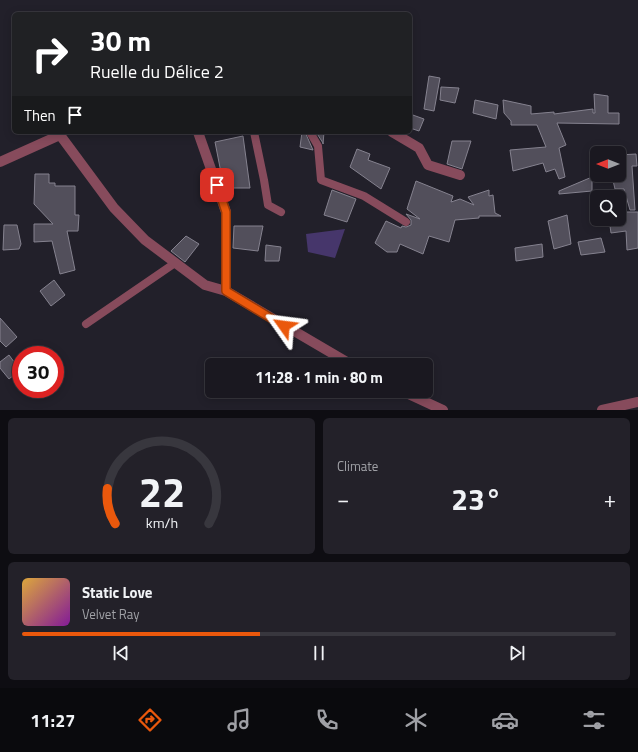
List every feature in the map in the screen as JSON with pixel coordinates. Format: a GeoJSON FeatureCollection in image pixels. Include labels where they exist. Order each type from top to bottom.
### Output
{"type":"FeatureCollection","features":[{"type":"Feature","properties":{"kind":"street"},"geometry":{"type":"LineString","coordinates":[[0,162],[61,134],[114,208],[145,240],[205,285],[226,291],[340,358]]}},
{"type":"Feature","properties":{"kind":"street"},"geometry":{"type":"LineString","coordinates":[[199,134],[226,212],[226,291]]}},
{"type":"Feature","properties":{"kind":"street"},"geometry":{"type":"LineString","coordinates":[[395,134],[419,148],[428,165],[460,175]]}},
{"type":"Feature","properties":{"kind":"street"},"geometry":{"type":"LineString","coordinates":[[417,398],[443,410]]}},
{"type":"Feature","properties":{"kind":"street"},"geometry":{"type":"LineString","coordinates":[[602,410],[638,402]]}},
{"type":"Feature","properties":{"kind":"lane"},"geometry":{"type":"LineString","coordinates":[[254,134],[268,205],[281,212]]}},
{"type":"Feature","properties":{"kind":"lane"},"geometry":{"type":"LineString","coordinates":[[311,134],[318,146],[322,180],[364,196],[406,222]]}},
{"type":"Feature","properties":{"kind":"lane"},"geometry":{"type":"LineString","coordinates":[[86,324],[175,263]]}},
{"type":"Feature","properties":{"kind":"shaded area"},"geometry":{"type":"Polygon","coordinates":[[[345,229],[335,258],[308,252],[306,234],[345,229]]]}},
{"type":"Feature","properties":{"kind":"building"},"geometry":{"type":"Polygon","coordinates":[[[429,76],[440,78],[434,111],[424,109],[429,76]]]}},
{"type":"Feature","properties":{"kind":"building"},"geometry":{"type":"Polygon","coordinates":[[[441,87],[459,88],[455,103],[440,100],[441,87]]]}},
{"type":"Feature","properties":{"kind":"building"},"geometry":{"type":"Polygon","coordinates":[[[594,94],[608,96],[608,113],[619,113],[619,124],[557,123],[566,145],[559,148],[565,177],[559,179],[555,169],[546,172],[543,163],[513,171],[510,150],[546,147],[537,125],[511,125],[511,121],[504,113],[503,100],[531,106],[531,114],[554,112],[554,114],[593,109],[593,113],[595,113],[594,94]]]}},
{"type":"Feature","properties":{"kind":"building"},"geometry":{"type":"Polygon","coordinates":[[[475,100],[498,105],[496,119],[473,113],[475,100]]]}},
{"type":"Feature","properties":{"kind":"building"},"geometry":{"type":"Polygon","coordinates":[[[412,115],[424,119],[419,131],[412,129],[412,115]]]}},
{"type":"Feature","properties":{"kind":"building"},"geometry":{"type":"Polygon","coordinates":[[[302,134],[306,134],[313,150],[300,147],[302,134]]]}},
{"type":"Feature","properties":{"kind":"building"},"geometry":{"type":"Polygon","coordinates":[[[317,134],[324,134],[323,143],[317,134]]]}},
{"type":"Feature","properties":{"kind":"building"},"geometry":{"type":"Polygon","coordinates":[[[243,136],[250,188],[224,188],[215,142],[243,136]]]}},
{"type":"Feature","properties":{"kind":"building"},"geometry":{"type":"Polygon","coordinates":[[[452,141],[471,141],[462,169],[447,164],[452,141]]]}},
{"type":"Feature","properties":{"kind":"building"},"geometry":{"type":"Polygon","coordinates":[[[357,149],[370,154],[368,160],[390,168],[381,189],[350,167],[357,149]]]}},
{"type":"Feature","properties":{"kind":"building"},"geometry":{"type":"Polygon","coordinates":[[[636,154],[637,166],[632,166],[635,210],[630,210],[626,190],[615,189],[613,182],[626,182],[626,155],[636,154]]]}},
{"type":"Feature","properties":{"kind":"building"},"geometry":{"type":"Polygon","coordinates":[[[35,174],[49,174],[49,183],[55,183],[55,186],[75,186],[75,215],[79,215],[78,231],[67,231],[75,270],[60,274],[52,241],[34,242],[34,224],[53,224],[34,204],[35,174]]]}},
{"type":"Feature","properties":{"kind":"building"},"geometry":{"type":"Polygon","coordinates":[[[590,178],[590,182],[592,182],[592,190],[590,191],[559,194],[559,191],[590,178]]]}},
{"type":"Feature","properties":{"kind":"building"},"geometry":{"type":"Polygon","coordinates":[[[416,181],[453,196],[451,202],[460,199],[474,205],[468,197],[489,190],[489,196],[493,195],[495,213],[501,216],[479,216],[479,218],[455,220],[449,242],[429,236],[423,254],[400,244],[397,252],[387,252],[375,243],[386,221],[401,228],[402,226],[406,227],[411,225],[411,220],[406,214],[420,219],[407,209],[416,181]]]}},
{"type":"Feature","properties":{"kind":"building"},"geometry":{"type":"Polygon","coordinates":[[[332,190],[356,199],[347,222],[324,215],[332,190]]]}},
{"type":"Feature","properties":{"kind":"building"},"geometry":{"type":"Polygon","coordinates":[[[626,212],[638,212],[638,248],[627,250],[626,231],[611,233],[610,226],[626,226],[626,212]]]}},
{"type":"Feature","properties":{"kind":"building"},"geometry":{"type":"Polygon","coordinates":[[[567,215],[571,244],[554,249],[548,221],[567,215]]]}},
{"type":"Feature","properties":{"kind":"building"},"geometry":{"type":"Polygon","coordinates":[[[4,225],[17,225],[21,244],[19,249],[3,250],[4,225]]]}},
{"type":"Feature","properties":{"kind":"building"},"geometry":{"type":"Polygon","coordinates":[[[234,226],[263,226],[258,251],[233,248],[234,226]]]}},
{"type":"Feature","properties":{"kind":"building"},"geometry":{"type":"Polygon","coordinates":[[[186,236],[199,244],[185,262],[171,251],[186,236]]]}},
{"type":"Feature","properties":{"kind":"building"},"geometry":{"type":"Polygon","coordinates":[[[601,238],[605,252],[581,255],[578,242],[601,238]]]}},
{"type":"Feature","properties":{"kind":"building"},"geometry":{"type":"Polygon","coordinates":[[[542,244],[543,257],[516,261],[515,248],[542,244]]]}},
{"type":"Feature","properties":{"kind":"building"},"geometry":{"type":"Polygon","coordinates":[[[266,245],[281,247],[279,261],[265,261],[266,245]]]}},
{"type":"Feature","properties":{"kind":"building"},"geometry":{"type":"Polygon","coordinates":[[[54,280],[65,295],[51,306],[40,291],[54,280]]]}},
{"type":"Feature","properties":{"kind":"building"},"geometry":{"type":"Polygon","coordinates":[[[0,318],[17,337],[6,347],[0,341],[0,318]]]}},
{"type":"Feature","properties":{"kind":"building"},"geometry":{"type":"Polygon","coordinates":[[[9,355],[12,359],[12,377],[9,379],[0,368],[0,362],[9,355]]]}},
{"type":"Feature","properties":{"kind":"route"},"geometry":{"type":"LineString","coordinates":[[217,185],[226,212],[226,291],[284,326]]}}]}
